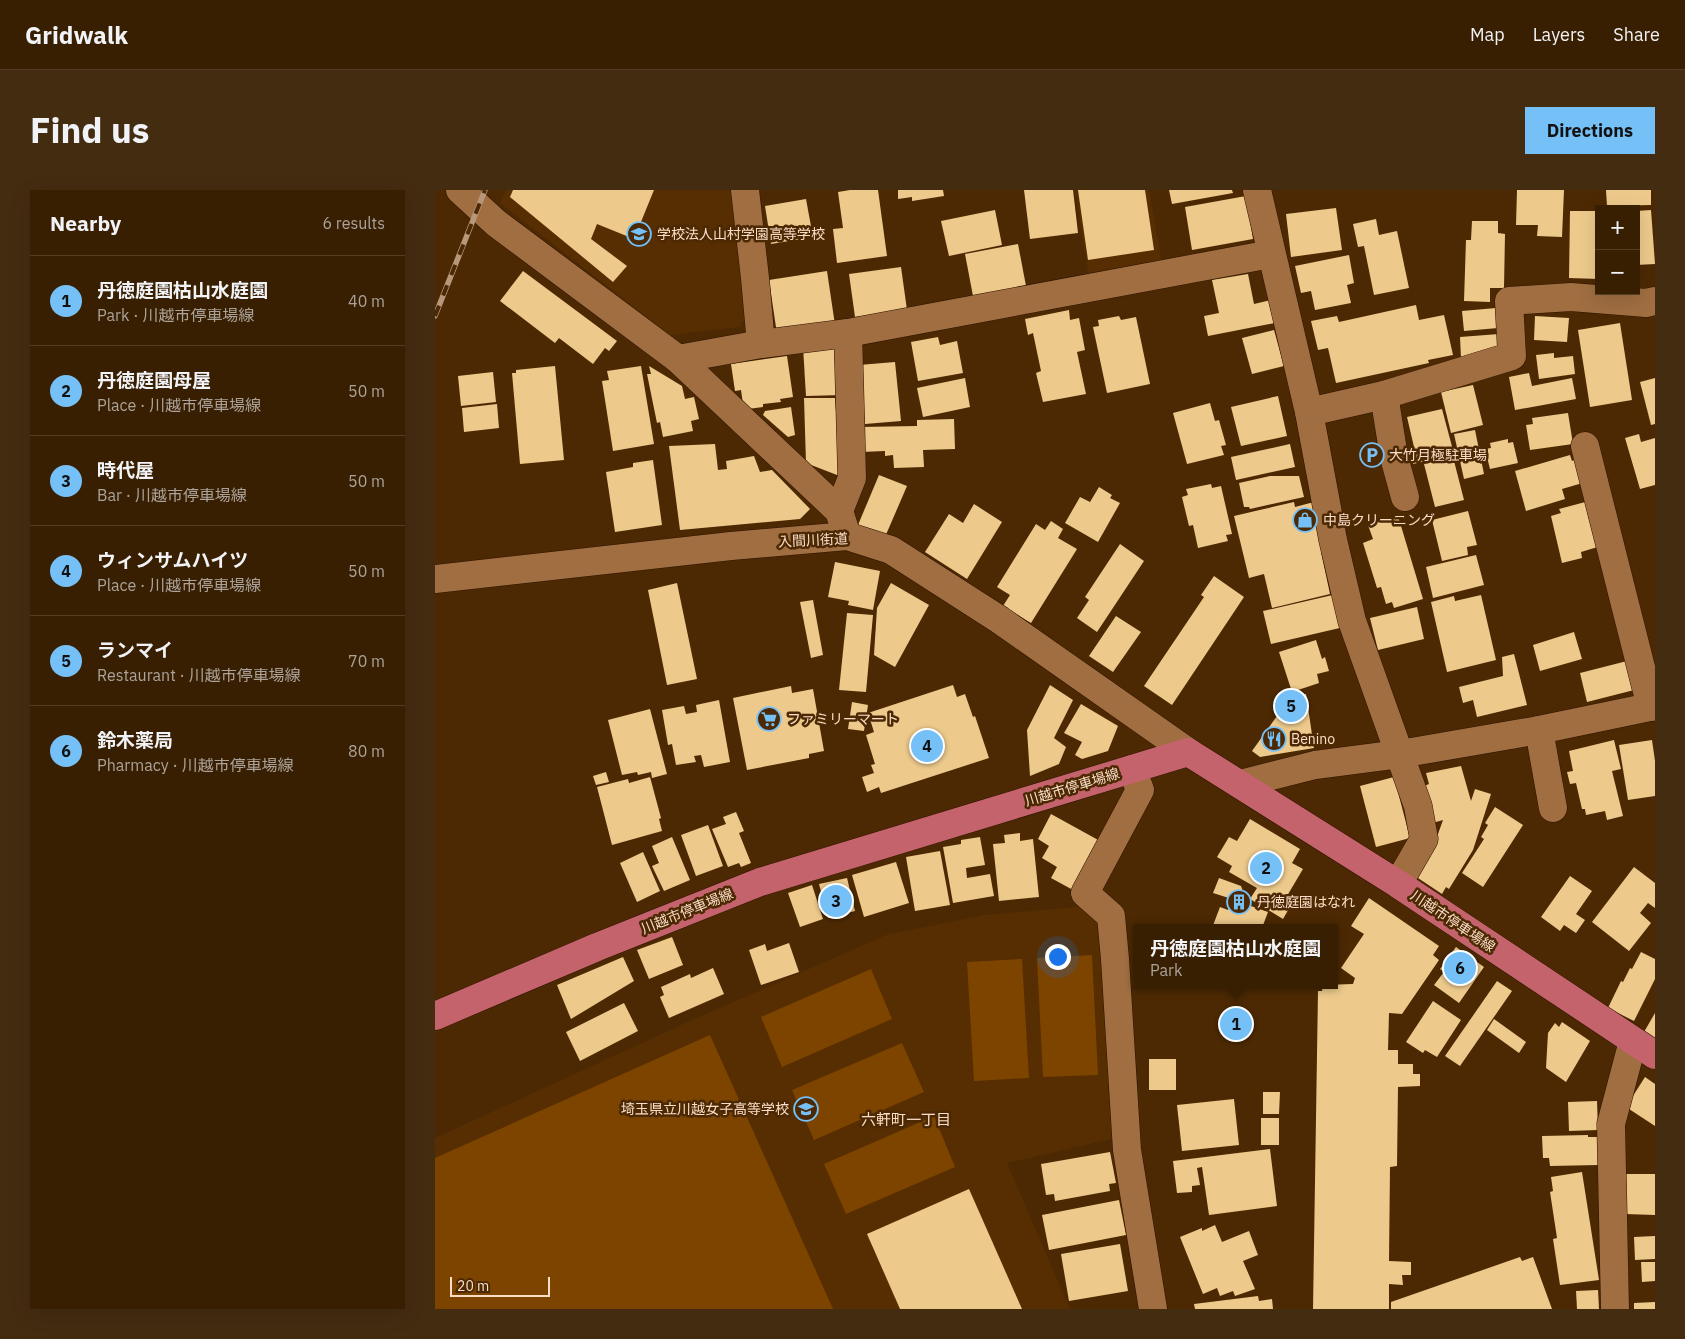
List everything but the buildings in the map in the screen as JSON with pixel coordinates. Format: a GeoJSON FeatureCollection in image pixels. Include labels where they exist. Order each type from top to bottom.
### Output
{"type":"FeatureCollection","features":[{"type":"Feature","properties":{"kind":"main road","name":"川越市停車場線"},"geometry":{"type":"LineString","coordinates":[[435,1016],[606,943],[760,882],[1188,752],[1397,884],[1644,1048]]}},
{"type":"Feature","properties":{"kind":"street"},"geometry":{"type":"LineString","coordinates":[[460,190],[496,223],[678,359],[843,524]]}},
{"type":"Feature","properties":{"kind":"street"},"geometry":{"type":"LineString","coordinates":[[745,190],[761,344]]}},
{"type":"Feature","properties":{"kind":"street"},"geometry":{"type":"LineString","coordinates":[[1257,190],[1309,412],[1333,540],[1352,621],[1418,806],[1423,839],[1397,884]]}},
{"type":"Feature","properties":{"kind":"street"},"geometry":{"type":"LineString","coordinates":[[678,359],[761,344],[848,333],[1271,254]]}},
{"type":"Feature","properties":{"kind":"street"},"geometry":{"type":"LineString","coordinates":[[1309,412],[1384,395],[1512,356],[1509,301],[1571,297],[1646,303],[1655,300]]}},
{"type":"Feature","properties":{"kind":"street"},"geometry":{"type":"LineString","coordinates":[[843,524],[852,478],[848,333]]}},
{"type":"Feature","properties":{"kind":"street"},"geometry":{"type":"LineString","coordinates":[[1384,395],[1393,457],[1405,497]]}},
{"type":"Feature","properties":{"kind":"street"},"geometry":{"type":"LineString","coordinates":[[1240,784],[1315,765],[1400,754],[1539,730],[1653,706],[1585,446]]}},
{"type":"Feature","properties":{"kind":"street","name":"入間川街道"},"geometry":{"type":"LineString","coordinates":[[435,578],[731,546],[843,524],[891,550],[1001,620],[1188,752]]}},
{"type":"Feature","properties":{"kind":"street"},"geometry":{"type":"LineString","coordinates":[[1539,730],[1553,808]]}},
{"type":"Feature","properties":{"kind":"street"},"geometry":{"type":"LineString","coordinates":[[1132,769],[1140,790],[1085,893],[1111,916],[1127,1150],[1153,1309]]}},
{"type":"Feature","properties":{"kind":"street"},"geometry":{"type":"LineString","coordinates":[[1615,1309],[1611,1124],[1644,1048]]}},
{"type":"Feature","properties":{"kind":"shaded area","name":"学校法人山村学園高等学校"},"geometry":{"type":"Polygon","coordinates":[[[506,190],[733,190],[747,313],[740,327],[670,335],[500,203],[506,190]]]}},
{"type":"Feature","properties":{"kind":"shaded area"},"geometry":{"type":"Polygon","coordinates":[[[1075,190],[1149,190],[1162,263],[1089,277],[1075,190]]]}},
{"type":"Feature","properties":{"kind":"shaded area","name":"埼玉県立川越女子高等学校"},"geometry":{"type":"Polygon","coordinates":[[[1088,906],[1102,920],[1116,1138],[1007,1163],[1070,1309],[435,1309],[435,1138],[681,1025],[886,935],[985,915],[1088,906]]]}},
{"type":"Feature","properties":{"kind":"shaded area"},"geometry":{"type":"Polygon","coordinates":[[[1092,955],[1098,1075],[1043,1077],[1037,958],[1092,955]]]}},
{"type":"Feature","properties":{"kind":"shaded area"},"geometry":{"type":"Polygon","coordinates":[[[1022,959],[1029,1078],[974,1081],[967,962],[1022,959]]]}},
{"type":"Feature","properties":{"kind":"shaded area"},"geometry":{"type":"Polygon","coordinates":[[[871,969],[892,1019],[782,1067],[761,1017],[871,969]]]}},
{"type":"Feature","properties":{"kind":"shaded area"},"geometry":{"type":"Polygon","coordinates":[[[710,1035],[833,1309],[435,1309],[435,1158],[710,1035]]]}},
{"type":"Feature","properties":{"kind":"shaded area"},"geometry":{"type":"Polygon","coordinates":[[[902,1043],[924,1092],[814,1140],[792,1090],[902,1043]]]}},
{"type":"Feature","properties":{"kind":"shaded area"},"geometry":{"type":"Polygon","coordinates":[[[934,1116],[955,1167],[846,1214],[824,1164],[934,1116]]]}},
{"type":"Feature","properties":{"kind":"railway"},"geometry":{"type":"LineString","coordinates":[[435,316],[485,190]]}},
{"type":"Feature","properties":{"kind":"place","name":"学校法人山村学園高等学校"},"geometry":{"type":"Point","coordinates":[639,234]}},
{"type":"Feature","properties":{"kind":"place","name":"大竹月極駐車場"},"geometry":{"type":"Point","coordinates":[1372,455]}},
{"type":"Feature","properties":{"kind":"place","name":"中島クリーニング"},"geometry":{"type":"Point","coordinates":[1305,520]}},
{"type":"Feature","properties":{"kind":"place","name":"ランマイ"},"geometry":{"type":"Point","coordinates":[1291,706]}},
{"type":"Feature","properties":{"kind":"place","name":"ファミリーマート"},"geometry":{"type":"Point","coordinates":[769,719]}},
{"type":"Feature","properties":{"kind":"place","name":"Benino"},"geometry":{"type":"Point","coordinates":[1274,739]}},
{"type":"Feature","properties":{"kind":"place","name":"ウィンサムハイツ"},"geometry":{"type":"Point","coordinates":[927,746]}},
{"type":"Feature","properties":{"kind":"place","name":"丹徳庭園母屋"},"geometry":{"type":"Point","coordinates":[1266,868]}},
{"type":"Feature","properties":{"kind":"place","name":"時代屋"},"geometry":{"type":"Point","coordinates":[836,901]}},
{"type":"Feature","properties":{"kind":"place","name":"丹徳庭園はなれ"},"geometry":{"type":"Point","coordinates":[1239,902]}},
{"type":"Feature","properties":{"kind":"place","name":"鈴木薬局"},"geometry":{"type":"Point","coordinates":[1460,968]}},
{"type":"Feature","properties":{"kind":"place","name":"丹徳庭園枯山水庭園"},"geometry":{"type":"Point","coordinates":[1236,1024]}},
{"type":"Feature","properties":{"kind":"place","name":"埼玉県立川越女子高等学校"},"geometry":{"type":"Point","coordinates":[806,1109]}},
{"type":"Feature","properties":{"kind":"district","name":"六軒町一丁目"},"geometry":{"type":"Point","coordinates":[906,1120]}}]}
